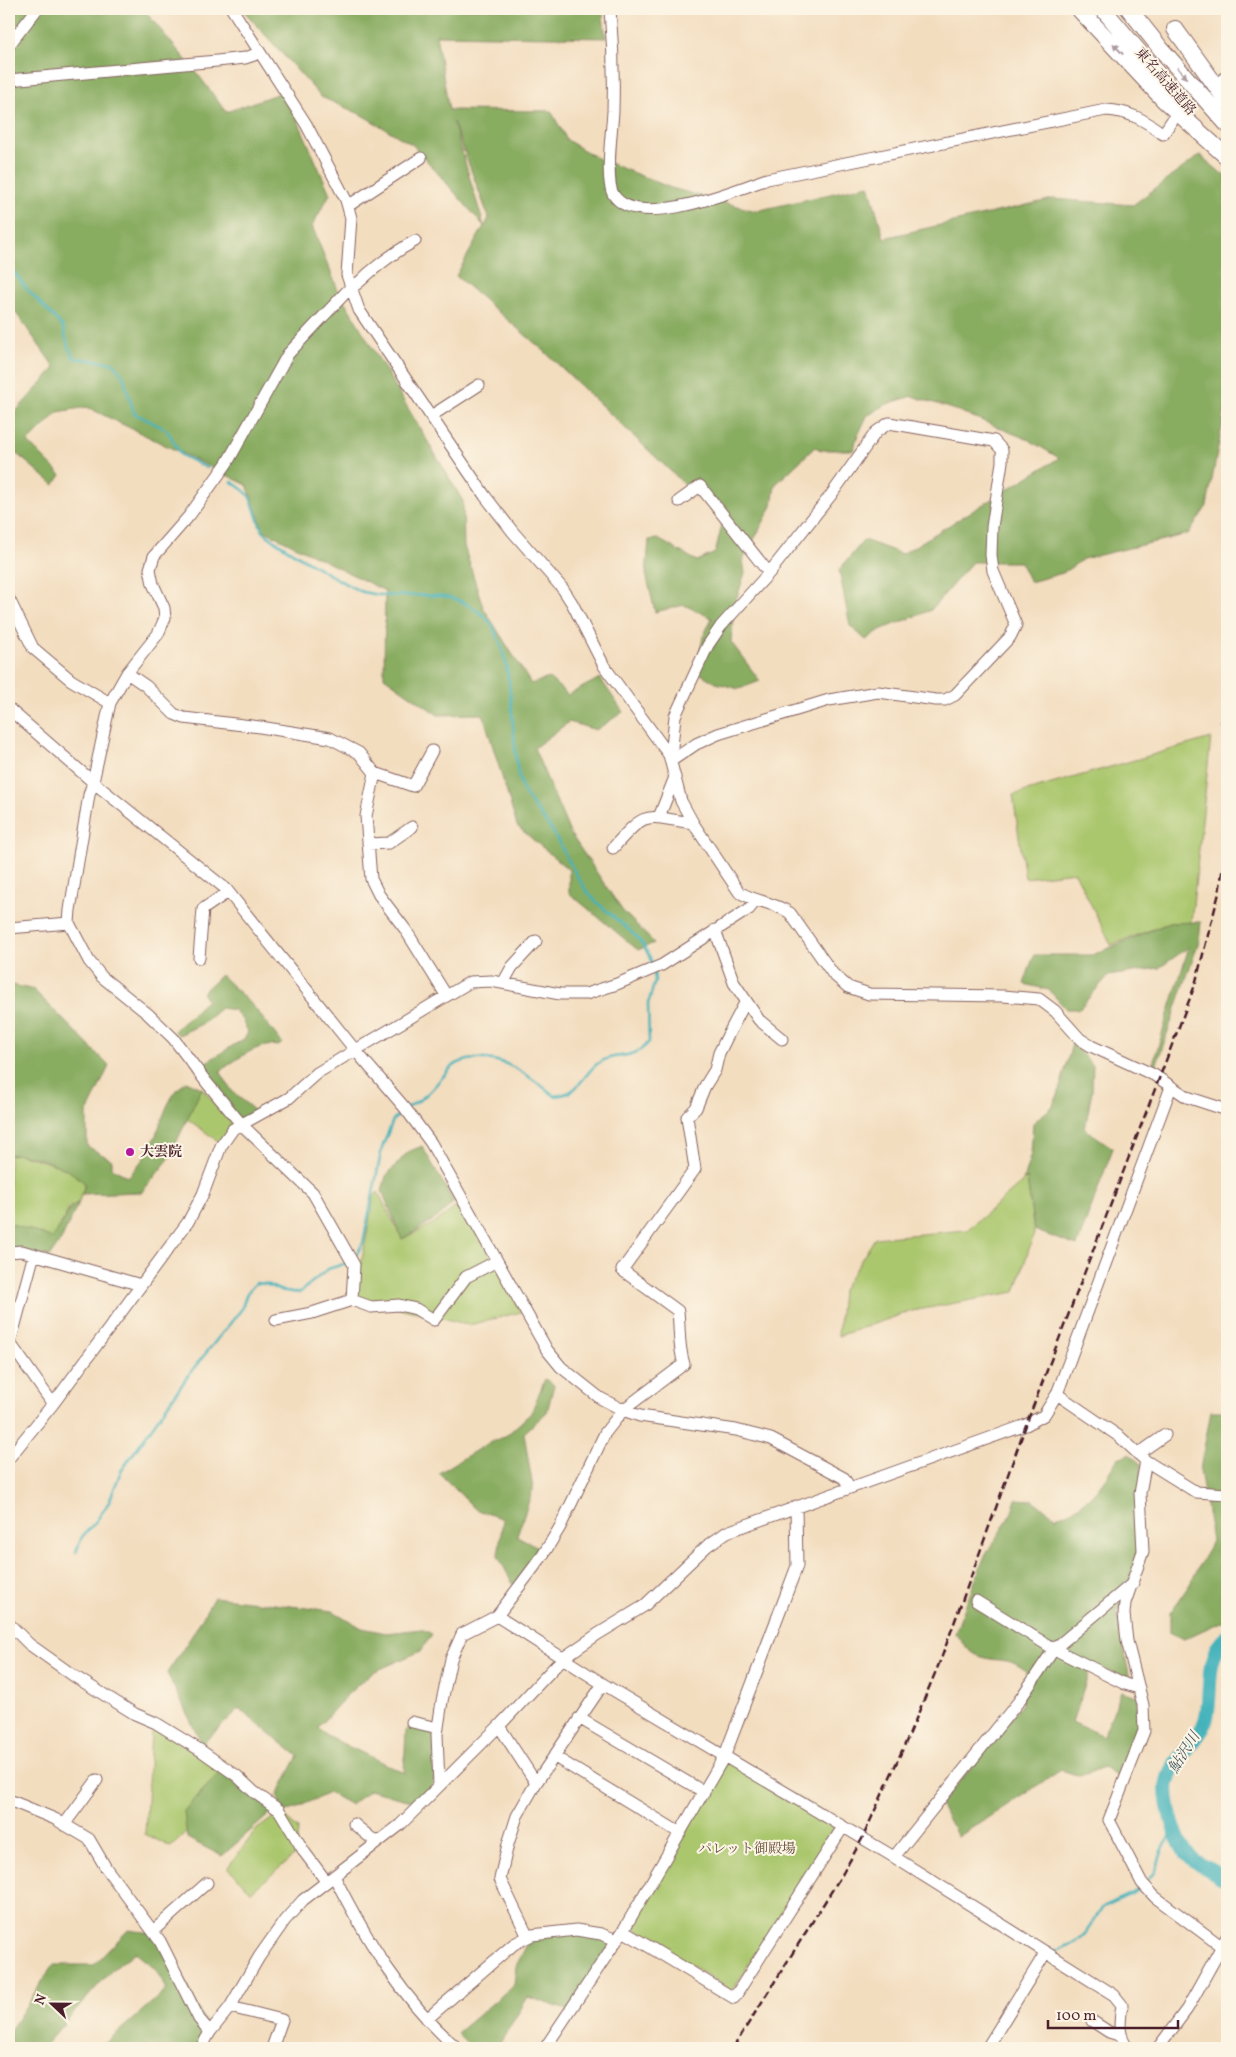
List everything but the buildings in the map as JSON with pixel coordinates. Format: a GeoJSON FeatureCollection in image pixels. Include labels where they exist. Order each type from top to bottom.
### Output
{"type":"FeatureCollection","features":[{"type":"Feature","properties":{"kind":"highway"},"geometry":{"type":"LineString","coordinates":[[1079,9],[1164,100],[1227,156]]}},
{"type":"Feature","properties":{"kind":"highway","name":"東名高速道路"},"geometry":{"type":"LineString","coordinates":[[1103,9],[1227,156]]}},
{"type":"Feature","properties":{"kind":"highway","name":"東名高速道路"},"geometry":{"type":"LineString","coordinates":[[1129,9],[1161,49],[1227,124]]}},
{"type":"Feature","properties":{"kind":"highway"},"geometry":{"type":"LineString","coordinates":[[1175,29],[1227,101]]}},
{"type":"Feature","properties":{"kind":"street"},"geometry":{"type":"LineString","coordinates":[[9,45],[37,9]]}},
{"type":"Feature","properties":{"kind":"street"},"geometry":{"type":"LineString","coordinates":[[232,9],[306,124],[334,175],[348,206],[350,218],[347,275],[359,310],[485,496],[513,532],[563,589],[583,621],[609,673],[670,758],[681,801],[693,823],[739,892],[756,900],[783,908],[790,913],[833,974],[848,988],[869,994],[1003,996],[1039,999],[1055,1011],[1080,1040],[1160,1079],[1187,1097],[1227,1110]]}},
{"type":"Feature","properties":{"kind":"street"},"geometry":{"type":"LineString","coordinates":[[610,9],[613,46],[610,177],[613,194],[624,203],[638,210],[653,211],[678,206],[722,195],[767,179],[1106,110],[1120,110],[1134,115],[1163,134],[1173,119]]}},
{"type":"Feature","properties":{"kind":"street"},"geometry":{"type":"LineString","coordinates":[[9,80],[217,61],[245,58],[254,55]]}},
{"type":"Feature","properties":{"kind":"street"},"geometry":{"type":"LineString","coordinates":[[348,206],[421,158]]}},
{"type":"Feature","properties":{"kind":"street"},"geometry":{"type":"LineString","coordinates":[[352,1300],[354,1265],[314,1193],[242,1124],[207,1083],[173,1038],[148,1014],[102,977],[89,960],[69,923],[88,795],[94,782],[110,703],[128,674],[158,634],[165,618],[164,608],[153,584],[150,569],[154,556],[189,516],[227,463],[288,354],[350,288],[359,284],[368,274],[399,249],[415,241]]}},
{"type":"Feature","properties":{"kind":"street"},"geometry":{"type":"LineString","coordinates":[[431,416],[479,385]]}},
{"type":"Feature","properties":{"kind":"street"},"geometry":{"type":"LineString","coordinates":[[889,423],[994,441],[1002,450],[1002,462],[992,527],[991,555],[993,571],[1016,625],[1010,637],[955,695],[945,700],[936,700],[878,692],[828,700],[718,734],[670,758],[675,716],[708,645],[721,626],[769,573],[831,495],[876,432],[889,423]]}},
{"type":"Feature","properties":{"kind":"street"},"geometry":{"type":"LineString","coordinates":[[679,501],[700,486],[769,573]]}},
{"type":"Feature","properties":{"kind":"street"},"geometry":{"type":"LineString","coordinates":[[9,599],[33,648],[71,680],[110,703]]}},
{"type":"Feature","properties":{"kind":"street"},"geometry":{"type":"LineString","coordinates":[[128,674],[146,686],[174,714],[184,718],[260,726],[330,738],[359,753],[375,772],[413,786],[432,751]]}},
{"type":"Feature","properties":{"kind":"street"},"geometry":{"type":"LineString","coordinates":[[9,709],[94,782],[228,892],[355,1050],[405,1108],[431,1143],[547,1350],[557,1361],[600,1398],[623,1410],[640,1416],[736,1430],[771,1439],[844,1478],[850,1488]]}},
{"type":"Feature","properties":{"kind":"street"},"geometry":{"type":"LineString","coordinates":[[375,772],[366,816],[371,879],[379,895],[406,930],[446,995]]}},
{"type":"Feature","properties":{"kind":"street"},"geometry":{"type":"LineString","coordinates":[[659,817],[675,777]]}},
{"type":"Feature","properties":{"kind":"street"},"geometry":{"type":"LineString","coordinates":[[613,848],[632,825],[641,819],[659,817],[693,823]]}},
{"type":"Feature","properties":{"kind":"street"},"geometry":{"type":"LineString","coordinates":[[368,844],[389,843],[412,827]]}},
{"type":"Feature","properties":{"kind":"street"},"geometry":{"type":"LineString","coordinates":[[199,958],[204,910],[228,892]]}},
{"type":"Feature","properties":{"kind":"street"},"geometry":{"type":"LineString","coordinates":[[9,1458],[53,1404],[188,1222],[203,1194],[221,1146],[233,1129],[289,1098],[317,1073],[470,982],[491,981],[560,994],[586,994],[617,984],[662,965],[749,909],[756,900]]}},
{"type":"Feature","properties":{"kind":"street"},"geometry":{"type":"LineString","coordinates":[[9,928],[69,923]]}},
{"type":"Feature","properties":{"kind":"street"},"geometry":{"type":"LineString","coordinates":[[715,930],[734,983],[759,1020],[782,1039]]}},
{"type":"Feature","properties":{"kind":"street"},"geometry":{"type":"LineString","coordinates":[[503,983],[512,967],[536,941]]}},
{"type":"Feature","properties":{"kind":"street"},"geometry":{"type":"LineString","coordinates":[[439,1785],[437,1765],[438,1728],[451,1659],[462,1634],[497,1616],[544,1556],[605,1433],[623,1410],[684,1364],[678,1346],[680,1331],[678,1311],[622,1270],[695,1170],[687,1117],[696,1108],[704,1086],[716,1070],[719,1053],[746,1001]]}},
{"type":"Feature","properties":{"kind":"street"},"geometry":{"type":"LineString","coordinates":[[201,2048],[210,2032],[230,2007],[259,1957],[285,1920],[303,1900],[400,1825],[499,1726],[563,1658],[644,1606],[707,1546],[727,1532],[1036,1421],[1048,1411],[1057,1394],[1171,1087]]}},
{"type":"Feature","properties":{"kind":"street"},"geometry":{"type":"LineString","coordinates":[[9,1252],[22,1250],[141,1285]]}},
{"type":"Feature","properties":{"kind":"street"},"geometry":{"type":"LineString","coordinates":[[34,1254],[10,1343],[53,1404]]}},
{"type":"Feature","properties":{"kind":"street"},"geometry":{"type":"LineString","coordinates":[[276,1320],[312,1313],[352,1300],[372,1307],[399,1305],[416,1310],[434,1320],[466,1277],[497,1261]]}},
{"type":"Feature","properties":{"kind":"street"},"geometry":{"type":"LineString","coordinates":[[1057,1394],[1120,1437],[1142,1458],[1196,1492],[1227,1494]]}},
{"type":"Feature","properties":{"kind":"street"},"geometry":{"type":"LineString","coordinates":[[1158,2048],[1187,2009],[1216,1960],[1224,1942],[1155,1897],[1142,1883],[1109,1820],[1144,1731],[1143,1705],[1127,1641],[1124,1614],[1125,1603],[1134,1582],[1143,1551],[1140,1493],[1142,1458],[1165,1435]]}},
{"type":"Feature","properties":{"kind":"street"},"geometry":{"type":"LineString","coordinates":[[545,2048],[620,1935],[725,1755],[797,1566],[796,1506]]}},
{"type":"Feature","properties":{"kind":"street"},"geometry":{"type":"LineString","coordinates":[[894,1856],[1019,1701],[1054,1649],[1134,1582]]}},
{"type":"Feature","properties":{"kind":"street"},"geometry":{"type":"LineString","coordinates":[[976,1601],[1054,1649],[1125,1684],[1138,1688]]}},
{"type":"Feature","properties":{"kind":"street"},"geometry":{"type":"LineString","coordinates":[[497,1616],[603,1684],[894,1856],[1114,1995],[1122,2005],[1120,2026],[1123,2042],[1128,2048]]}},
{"type":"Feature","properties":{"kind":"street"},"geometry":{"type":"LineString","coordinates":[[9,1624],[29,1644],[74,1676],[200,1750],[237,1776],[254,1792],[279,1810],[305,1853],[330,1878],[360,1928],[402,1988],[427,2019],[457,2048]]}},
{"type":"Feature","properties":{"kind":"street"},"geometry":{"type":"LineString","coordinates":[[528,1937],[500,1880],[508,1844],[517,1816],[536,1783],[603,1684]]}},
{"type":"Feature","properties":{"kind":"street"},"geometry":{"type":"LineString","coordinates":[[579,1718],[704,1792]]}},
{"type":"Feature","properties":{"kind":"street"},"geometry":{"type":"LineString","coordinates":[[412,1722],[438,1728]]}},
{"type":"Feature","properties":{"kind":"street"},"geometry":{"type":"LineString","coordinates":[[499,1726],[536,1783]]}},
{"type":"Feature","properties":{"kind":"street"},"geometry":{"type":"LineString","coordinates":[[555,1757],[680,1833]]}},
{"type":"Feature","properties":{"kind":"street"},"geometry":{"type":"LineString","coordinates":[[64,1825],[97,1780]]}},
{"type":"Feature","properties":{"kind":"street"},"geometry":{"type":"LineString","coordinates":[[9,1800],[64,1825],[88,1839],[106,1868],[153,1932],[199,2020],[210,2032]]}},
{"type":"Feature","properties":{"kind":"street"},"geometry":{"type":"LineString","coordinates":[[354,1824],[377,1842]]}},
{"type":"Feature","properties":{"kind":"street"},"geometry":{"type":"LineString","coordinates":[[427,2019],[514,1944],[532,1934],[576,1930],[620,1935],[734,1998],[843,1827]]}},
{"type":"Feature","properties":{"kind":"street"},"geometry":{"type":"LineString","coordinates":[[153,1932],[207,1883]]}},
{"type":"Feature","properties":{"kind":"street"},"geometry":{"type":"LineString","coordinates":[[987,2048],[1046,1952]]}},
{"type":"Feature","properties":{"kind":"street"},"geometry":{"type":"LineString","coordinates":[[230,2007],[282,2020],[272,2048]]}},
{"type":"Feature","properties":{"kind":"street"},"geometry":{"type":"LineString","coordinates":[[1092,2021],[1109,2032],[1122,2036]]}},
{"type":"Feature","properties":{"kind":"green space"},"geometry":{"type":"Polygon","coordinates":[[[9,9],[143,9],[197,73],[226,112],[285,91],[330,194],[312,226],[338,290],[463,501],[464,546],[483,607],[531,684],[549,678],[568,695],[600,678],[623,712],[596,730],[569,722],[534,748],[570,833],[622,910],[654,943],[638,950],[569,893],[569,870],[517,826],[483,714],[438,715],[384,677],[385,591],[263,530],[247,485],[87,407],[58,412],[28,442],[61,475],[54,485],[17,454],[9,461],[9,419],[55,368],[14,310],[9,313],[9,9]]]}},
{"type":"Feature","properties":{"kind":"green space"},"geometry":{"type":"Polygon","coordinates":[[[242,9],[602,9],[606,38],[436,35],[449,110],[551,111],[567,140],[597,158],[671,188],[756,211],[869,185],[884,238],[1053,199],[1133,205],[1200,155],[1227,178],[1227,378],[1225,411],[1207,506],[1188,534],[1083,559],[1063,573],[1030,582],[1020,562],[972,562],[931,610],[880,630],[866,640],[850,626],[839,570],[864,540],[902,554],[1059,458],[1029,440],[956,410],[912,396],[887,404],[867,416],[856,440],[854,450],[821,450],[815,447],[775,485],[772,506],[743,560],[745,573],[734,606],[731,642],[760,681],[739,689],[716,683],[696,671],[703,637],[712,618],[684,605],[655,612],[646,574],[649,540],[658,539],[697,561],[715,553],[723,521],[543,350],[456,276],[484,226],[413,145],[360,114],[321,97],[242,9]],[[453,122],[484,226],[485,226],[489,218],[453,122]]]}},
{"type":"Feature","properties":{"kind":"green space"},"geometry":{"type":"Polygon","coordinates":[[[1211,738],[1191,923],[1169,923],[1111,945],[1075,872],[1025,878],[1013,795],[1211,738]]]}},
{"type":"Feature","properties":{"kind":"green space"},"geometry":{"type":"Polygon","coordinates":[[[1201,922],[1199,941],[1156,1066],[1153,1063],[1189,947],[1159,968],[1108,976],[1079,1009],[1066,1009],[1049,990],[1024,984],[1034,955],[1092,955],[1169,923],[1201,922]]]}},
{"type":"Feature","properties":{"kind":"green space"},"geometry":{"type":"Polygon","coordinates":[[[221,975],[254,1007],[282,1043],[279,1046],[271,1045],[255,1049],[220,1071],[232,1091],[256,1112],[239,1120],[204,1073],[205,1063],[245,1038],[248,1032],[243,1021],[234,1010],[221,1008],[202,1024],[179,1035],[174,1031],[207,1000],[202,993],[221,975]]]}},
{"type":"Feature","properties":{"kind":"green space"},"geometry":{"type":"Polygon","coordinates":[[[9,984],[34,990],[109,1066],[87,1113],[87,1146],[112,1160],[112,1168],[128,1177],[147,1153],[172,1096],[178,1088],[186,1081],[202,1088],[168,1160],[142,1192],[82,1194],[85,1184],[61,1167],[38,1158],[17,1154],[9,1155],[9,984]]]}},
{"type":"Feature","properties":{"kind":"green space"},"geometry":{"type":"Polygon","coordinates":[[[1072,1044],[1093,1065],[1092,1091],[1085,1129],[1113,1148],[1077,1246],[1034,1230],[1027,1178],[1023,1180],[1031,1154],[1033,1123],[1052,1107],[1058,1095],[1072,1044]]]}},
{"type":"Feature","properties":{"kind":"green space"},"geometry":{"type":"Polygon","coordinates":[[[202,1088],[235,1128],[222,1144],[186,1118],[202,1088]]]}},
{"type":"Feature","properties":{"kind":"green space"},"geometry":{"type":"Polygon","coordinates":[[[422,1146],[454,1202],[438,1217],[402,1239],[382,1191],[386,1176],[408,1152],[422,1146]]]}},
{"type":"Feature","properties":{"kind":"green space"},"geometry":{"type":"Polygon","coordinates":[[[18,1154],[65,1169],[81,1178],[84,1183],[79,1202],[70,1207],[53,1238],[9,1223],[9,1155],[18,1154]]]}},
{"type":"Feature","properties":{"kind":"green space"},"geometry":{"type":"Polygon","coordinates":[[[1027,1178],[1034,1234],[1015,1292],[912,1311],[838,1336],[842,1290],[875,1238],[967,1230],[1027,1178]]]}},
{"type":"Feature","properties":{"kind":"green space"},"geometry":{"type":"Polygon","coordinates":[[[378,1192],[402,1239],[436,1222],[461,1203],[521,1312],[469,1325],[428,1314],[354,1300],[374,1196],[378,1192]]]}},
{"type":"Feature","properties":{"kind":"green space"},"geometry":{"type":"Polygon","coordinates":[[[79,1202],[61,1240],[50,1256],[9,1251],[9,1223],[53,1238],[71,1208],[79,1202]]]}},
{"type":"Feature","properties":{"kind":"green space"},"geometry":{"type":"Polygon","coordinates":[[[545,1379],[554,1385],[547,1412],[524,1433],[533,1489],[517,1536],[544,1550],[514,1586],[498,1556],[503,1519],[475,1509],[439,1473],[485,1445],[507,1435],[531,1413],[545,1379]]]}},
{"type":"Feature","properties":{"kind":"green space"},"geometry":{"type":"Polygon","coordinates":[[[1211,1411],[1227,1411],[1227,1619],[1184,1639],[1170,1633],[1170,1613],[1190,1584],[1212,1541],[1200,1470],[1211,1411]]]}},
{"type":"Feature","properties":{"kind":"green space"},"geometry":{"type":"Polygon","coordinates":[[[1129,1454],[1141,1464],[1139,1542],[1128,1587],[1117,1615],[1130,1679],[1092,1664],[1072,1722],[1103,1736],[1122,1691],[1137,1696],[1141,1737],[1118,1777],[1104,1767],[1080,1776],[1061,1770],[958,1837],[940,1805],[1022,1705],[1026,1671],[1014,1663],[978,1656],[963,1644],[955,1633],[984,1558],[1012,1512],[1016,1499],[1032,1500],[1056,1517],[1067,1513],[1093,1494],[1118,1458],[1129,1454]]]}},
{"type":"Feature","properties":{"kind":"green space"},"geometry":{"type":"Polygon","coordinates":[[[214,1597],[333,1611],[362,1628],[386,1633],[421,1629],[432,1634],[421,1651],[371,1673],[348,1694],[318,1727],[327,1736],[404,1773],[406,1730],[416,1721],[434,1726],[434,1782],[419,1803],[369,1790],[351,1805],[329,1793],[285,1813],[277,1796],[298,1756],[239,1709],[202,1744],[167,1673],[193,1634],[214,1597]]]}},
{"type":"Feature","properties":{"kind":"green space"},"geometry":{"type":"Polygon","coordinates":[[[157,1728],[221,1771],[184,1811],[192,1827],[171,1847],[145,1834],[151,1734],[157,1728]]]}},
{"type":"Feature","properties":{"kind":"green space","name":"パレット御殿場"},"geometry":{"type":"Polygon","coordinates":[[[728,1757],[838,1821],[732,1991],[632,1927],[728,1757]]]}},
{"type":"Feature","properties":{"kind":"green space"},"geometry":{"type":"Polygon","coordinates":[[[221,1771],[273,1811],[222,1856],[187,1838],[184,1811],[221,1771]]]}},
{"type":"Feature","properties":{"kind":"green space"},"geometry":{"type":"Polygon","coordinates":[[[280,1813],[298,1829],[296,1854],[251,1892],[228,1867],[257,1829],[280,1813]]]}},
{"type":"Feature","properties":{"kind":"green space"},"geometry":{"type":"Polygon","coordinates":[[[128,1930],[161,1934],[210,2032],[200,2048],[100,2048],[167,1989],[155,1969],[135,1952],[111,1971],[42,2048],[9,2048],[9,2032],[53,1965],[94,1965],[128,1930]]]}},
{"type":"Feature","properties":{"kind":"green space"},"geometry":{"type":"Polygon","coordinates":[[[586,1932],[617,1940],[570,2011],[528,1997],[497,2048],[472,2048],[457,2033],[514,1985],[516,1966],[532,1935],[586,1932]]]}},
{"type":"Feature","properties":{"kind":"waterway"},"geometry":{"type":"LineString","coordinates":[[9,265],[26,288],[63,327],[68,346],[74,358],[114,363],[123,376],[134,413],[167,430],[181,455],[207,468]]}},
{"type":"Feature","properties":{"kind":"waterway"},"geometry":{"type":"LineString","coordinates":[[232,482],[249,496],[261,527],[268,536],[356,589],[380,595],[426,595],[455,599],[470,606],[485,617],[494,628],[505,659],[511,697],[517,768],[522,788],[552,831],[586,890],[594,900],[633,933],[648,953],[652,965]]}},
{"type":"Feature","properties":{"kind":"waterway"},"geometry":{"type":"LineString","coordinates":[[408,1107],[427,1094],[454,1066],[463,1061],[476,1059],[488,1059],[509,1065],[555,1096],[571,1091],[597,1064],[604,1060],[636,1052],[649,1042],[648,1004],[655,981],[654,973]]}},
{"type":"Feature","properties":{"kind":"waterway"},"geometry":{"type":"LineString","coordinates":[[354,1259],[363,1243],[382,1148],[393,1120],[404,1110]]}},
{"type":"Feature","properties":{"kind":"waterway"},"geometry":{"type":"LineString","coordinates":[[76,1552],[82,1537],[109,1502],[121,1471],[193,1369],[241,1310],[247,1293],[256,1283],[266,1284],[279,1290],[299,1293],[328,1269],[350,1262]]}},
{"type":"Feature","properties":{"kind":"waterway","name":"鮎沢川"},"geometry":{"type":"LineString","coordinates":[[1227,1637],[1219,1645],[1212,1664],[1208,1709],[1204,1726],[1174,1766],[1167,1782],[1169,1810],[1186,1853],[1199,1864],[1227,1880]]}},
{"type":"Feature","properties":{"kind":"waterway"},"geometry":{"type":"LineString","coordinates":[[1149,1879],[1157,1867],[1163,1848],[1171,1836],[1177,1832]]}},
{"type":"Feature","properties":{"kind":"waterway"},"geometry":{"type":"LineString","coordinates":[[1054,1952],[1076,1942],[1085,1934],[1103,1907],[1133,1893],[1140,1887]]}},
{"type":"Feature","properties":{"kind":"tunnel"},"geometry":{"type":"LineString","coordinates":[[1174,118],[1207,92]]}},
{"type":"Feature","properties":{"kind":"railway"},"geometry":{"type":"LineString","coordinates":[[733,2048],[843,1873],[862,1839],[941,1659],[1026,1425],[1195,985],[1219,893],[1227,839]]}},
{"type":"Feature","properties":{"kind":"place","name":"大雲院"},"geometry":{"type":"Point","coordinates":[130,1152]}}]}
